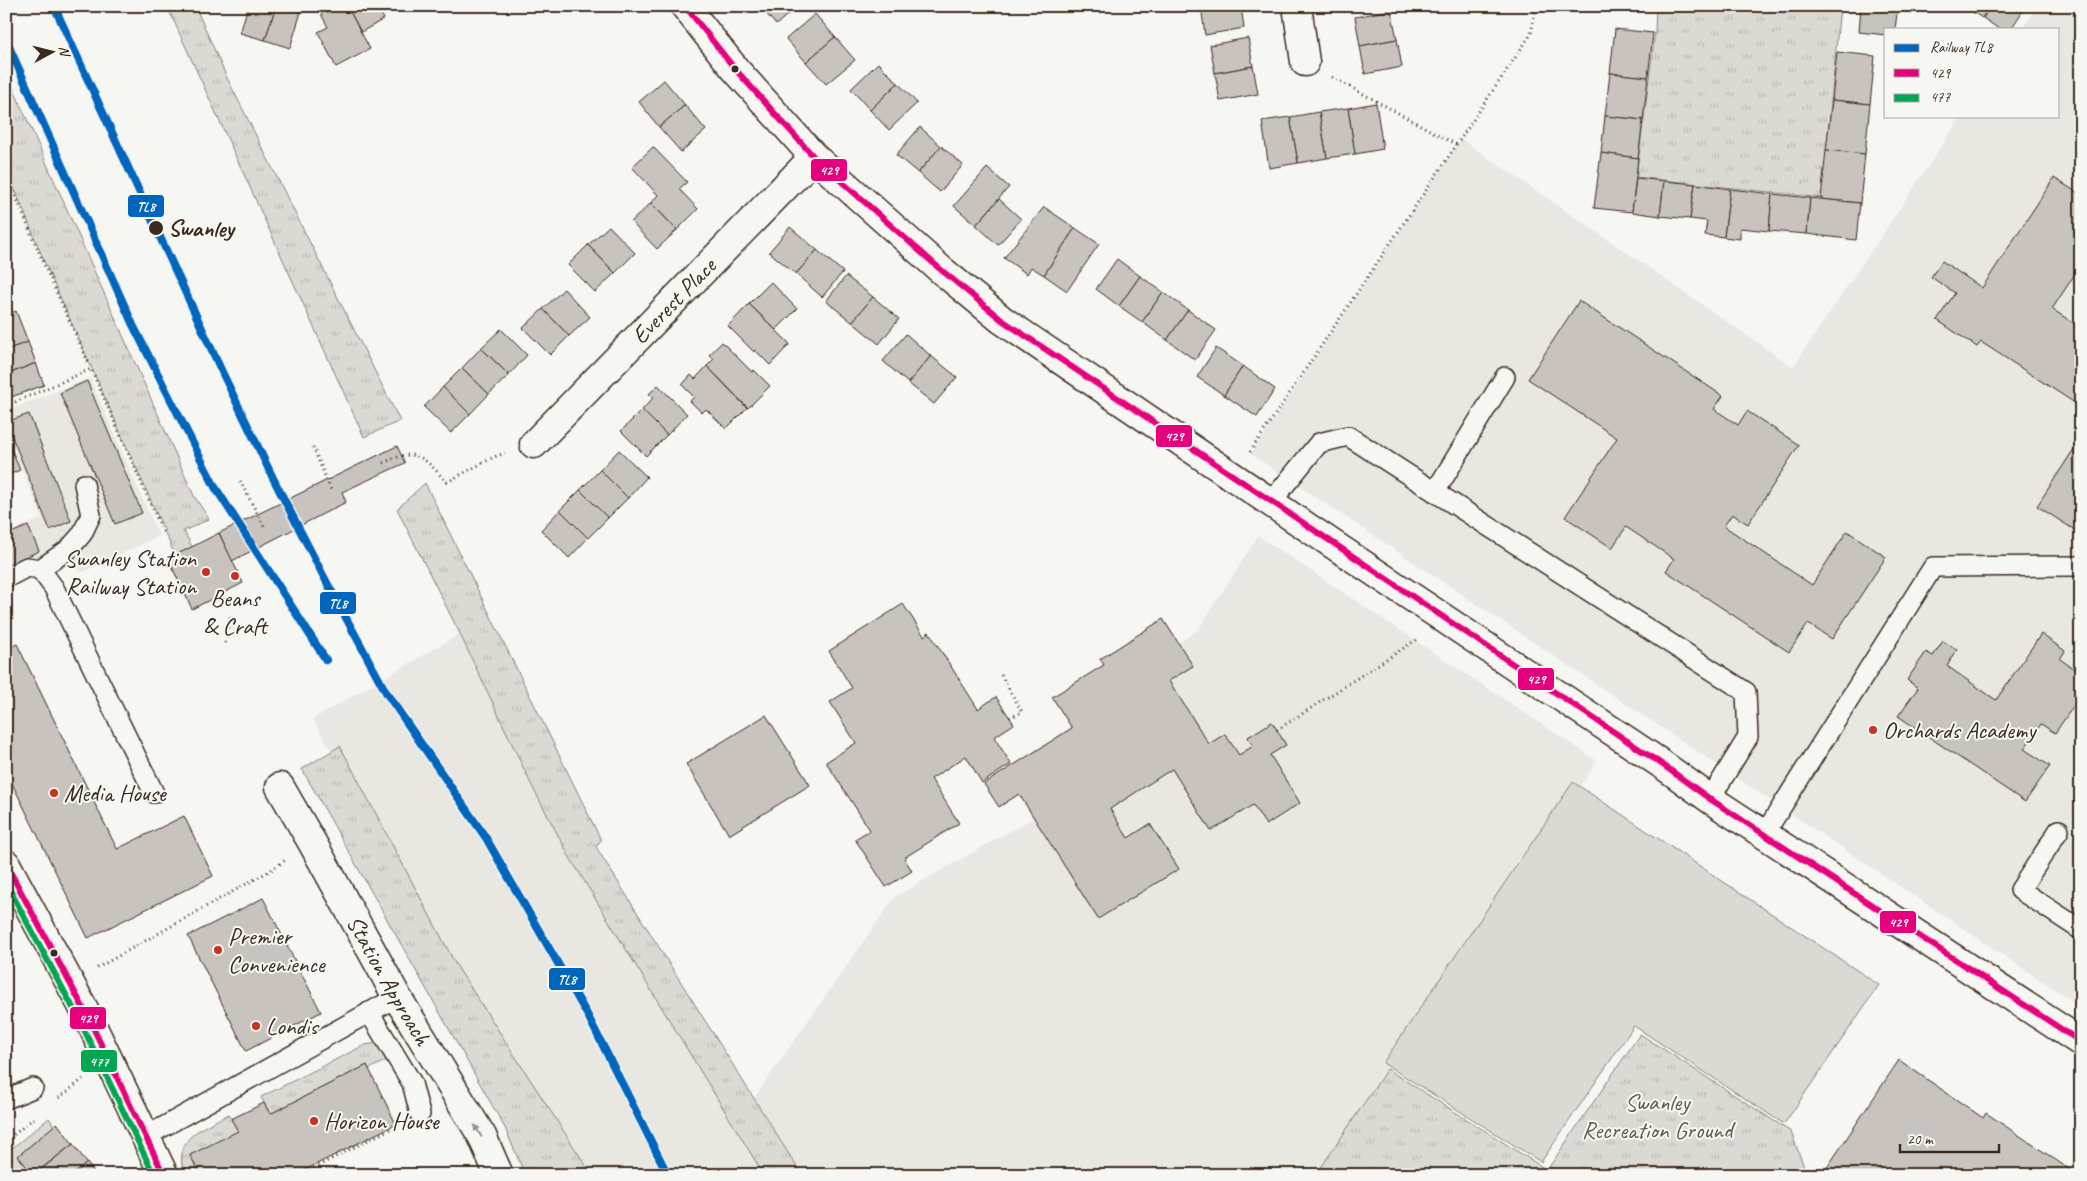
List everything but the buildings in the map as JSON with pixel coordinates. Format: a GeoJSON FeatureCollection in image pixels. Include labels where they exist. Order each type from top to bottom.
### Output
{"type":"FeatureCollection","features":[{"type":"Feature","properties":{"kind":"street"},"geometry":{"type":"LineString","coordinates":[[685,6],[735,69],[814,157],[940,269],[1002,320],[1663,764],[1710,799],[1765,833],[2081,1042]]}},
{"type":"Feature","properties":{"kind":"street"},"geometry":{"type":"LineString","coordinates":[[1297,6],[1305,62]]}},
{"type":"Feature","properties":{"kind":"street","name":"Everest Place"},"geometry":{"type":"LineString","coordinates":[[534,444],[814,157]]}},
{"type":"Feature","properties":{"kind":"street","name":"Station Approach"},"geometry":{"type":"LineString","coordinates":[[280,787],[396,997],[482,1136],[499,1175]]}},
{"type":"Feature","properties":{"kind":"street"},"geometry":{"type":"LineString","coordinates":[[6,864],[82,1005],[164,1175]]}},
{"type":"Feature","properties":{"kind":"lane"},"geometry":{"type":"LineString","coordinates":[[1435,492],[1505,377]]}},
{"type":"Feature","properties":{"kind":"lane"},"geometry":{"type":"LineString","coordinates":[[1271,502],[1319,443],[1348,436],[1746,692],[1748,737],[1710,799]]}},
{"type":"Feature","properties":{"kind":"lane"},"geometry":{"type":"LineString","coordinates":[[6,578],[27,568],[40,569],[69,549],[82,534],[91,515],[84,484]]}},
{"type":"Feature","properties":{"kind":"lane"},"geometry":{"type":"LineString","coordinates":[[1765,833],[1933,567],[2081,566]]}},
{"type":"Feature","properties":{"kind":"lane"},"geometry":{"type":"LineString","coordinates":[[40,569],[54,588],[154,793]]}},
{"type":"Feature","properties":{"kind":"lane"},"geometry":{"type":"LineString","coordinates":[[2058,830],[2020,890],[2081,930]]}},
{"type":"Feature","properties":{"kind":"lane"},"geometry":{"type":"LineString","coordinates":[[145,1137],[396,997]]}},
{"type":"Feature","properties":{"kind":"lane"},"geometry":{"type":"LineString","coordinates":[[370,1012],[412,1083],[420,1114]]}},
{"type":"Feature","properties":{"kind":"lane"},"geometry":{"type":"LineString","coordinates":[[6,1099],[34,1088]]}},
{"type":"Feature","properties":{"kind":"path"},"geometry":{"type":"LineString","coordinates":[[1230,474],[1250,453],[1531,34],[1536,6]]}},
{"type":"Feature","properties":{"kind":"path"},"geometry":{"type":"LineString","coordinates":[[1305,62],[1457,145]]}},
{"type":"Feature","properties":{"kind":"path"},"geometry":{"type":"LineString","coordinates":[[6,173],[46,269],[90,366]]}},
{"type":"Feature","properties":{"kind":"path"},"geometry":{"type":"LineString","coordinates":[[6,406],[91,369],[164,534]]}},
{"type":"Feature","properties":{"kind":"path"},"geometry":{"type":"LineString","coordinates":[[383,462],[401,454],[422,457],[447,482],[494,457],[534,444]]}},
{"type":"Feature","properties":{"kind":"path"},"geometry":{"type":"LineString","coordinates":[[313,447],[332,490]]}},
{"type":"Feature","properties":{"kind":"path"},"geometry":{"type":"LineString","coordinates":[[240,481],[264,526]]}},
{"type":"Feature","properties":{"kind":"path"},"geometry":{"type":"LineString","coordinates":[[1277,730],[1416,640],[1424,605]]}},
{"type":"Feature","properties":{"kind":"path"},"geometry":{"type":"LineString","coordinates":[[225,643],[230,617]]}},
{"type":"Feature","properties":{"kind":"path"},"geometry":{"type":"LineString","coordinates":[[1001,675],[1022,712],[1009,718]]}},
{"type":"Feature","properties":{"kind":"path"},"geometry":{"type":"LineString","coordinates":[[96,969],[271,870],[291,856]]}},
{"type":"Feature","properties":{"kind":"path"},"geometry":{"type":"LineString","coordinates":[[52,1103],[83,1079]]}},
{"type":"Feature","properties":{"kind":"path"},"geometry":{"type":"LineString","coordinates":[[300,1175],[420,1114]]}},
{"type":"Feature","properties":{"kind":"path"},"geometry":{"type":"LineString","coordinates":[[6,1140],[37,1116]]}},
{"type":"Feature","properties":{"kind":"shaded area","name":"Orchards Academy"},"geometry":{"type":"Polygon","coordinates":[[[2037,6],[2081,6],[2081,1007],[1251,454],[1461,139],[1793,367],[1961,118],[2060,118],[2060,28],[2023,28],[2037,6]]]}},
{"type":"Feature","properties":{"kind":"shaded area"},"geometry":{"type":"Polygon","coordinates":[[[90,378],[159,536],[83,572],[58,565],[6,589],[6,534],[42,518],[6,430],[6,411],[90,378]]]}},
{"type":"Feature","properties":{"kind":"shaded area"},"geometry":{"type":"Polygon","coordinates":[[[1258,536],[1597,761],[1318,1175],[803,1175],[754,1098],[895,897],[1033,818],[1019,795],[999,807],[983,784],[1070,728],[1052,697],[1103,665],[1099,659],[1163,618],[1179,643],[1198,630],[1258,536]]]}},
{"type":"Feature","properties":{"kind":"shaded area"},"geometry":{"type":"Polygon","coordinates":[[[460,634],[532,786],[569,856],[764,1175],[592,1175],[456,965],[313,719],[460,634]]]}},
{"type":"Feature","properties":{"kind":"green space"},"geometry":{"type":"Polygon","coordinates":[[[167,6],[195,6],[227,78],[400,421],[364,437],[167,6]]]}},
{"type":"Feature","properties":{"kind":"green space"},"geometry":{"type":"Polygon","coordinates":[[[1656,6],[1840,6],[1822,198],[1636,177],[1655,33],[1656,6]]]}},
{"type":"Feature","properties":{"kind":"green space"},"geometry":{"type":"Polygon","coordinates":[[[6,72],[194,496],[209,519],[184,531],[192,547],[175,555],[47,268],[6,168],[6,72]]]}},
{"type":"Feature","properties":{"kind":"green space"},"geometry":{"type":"Polygon","coordinates":[[[425,483],[601,840],[596,847],[802,1175],[764,1175],[569,856],[532,786],[460,634],[397,509],[425,483]]]}},
{"type":"Feature","properties":{"kind":"green space"},"geometry":{"type":"Polygon","coordinates":[[[340,746],[456,965],[592,1175],[525,1175],[505,1128],[302,769],[340,746]]]}},
{"type":"Feature","properties":{"kind":"green space"},"geometry":{"type":"Polygon","coordinates":[[[1573,782],[1879,985],[1784,1124],[1634,1026],[1541,1162],[1383,1063],[1573,782]]]}},
{"type":"Feature","properties":{"kind":"green space","name":"Swanley Recreation Ground"},"geometry":{"type":"Polygon","coordinates":[[[1640,1034],[1791,1132],[1807,1175],[1316,1175],[1387,1069],[1547,1170],[1640,1034]]]}},
{"type":"Feature","properties":{"kind":"green space"},"geometry":{"type":"Polygon","coordinates":[[[378,1043],[387,1060],[369,1069],[367,1065],[270,1114],[261,1097],[365,1045],[378,1043]]]}},
{"type":"Feature","properties":{"kind":"green space"},"geometry":{"type":"Polygon","coordinates":[[[229,1114],[238,1131],[200,1175],[184,1175],[182,1151],[186,1143],[200,1130],[229,1114]]]}},
{"type":"Feature","properties":{"kind":"green space"},"geometry":{"type":"Polygon","coordinates":[[[49,1118],[54,1126],[18,1156],[33,1175],[6,1175],[6,1153],[49,1118]]]}},
{"type":"Feature","properties":{"kind":"rail line","name":"TL8"},"geometry":{"type":"LineString","coordinates":[[54,6],[222,372],[273,478],[324,577],[387,694],[486,838],[588,1016],[668,1175]]}},
{"type":"Feature","properties":{"kind":"rail line","name":"TL8"},"geometry":{"type":"LineString","coordinates":[[6,40],[133,325],[215,487],[326,660]]}},
{"type":"Feature","properties":{"kind":"transit line","name":"429"},"geometry":{"type":"LineString","coordinates":[[685,6],[735,69],[814,157],[940,269],[1002,320],[1663,765],[1710,799],[2081,1042]]}},
{"type":"Feature","properties":{"kind":"transit line","name":"429"},"geometry":{"type":"LineString","coordinates":[[6,864],[86,1013],[164,1175]]}},
{"type":"Feature","properties":{"kind":"transit line","name":"477"},"geometry":{"type":"LineString","coordinates":[[6,883],[78,1017],[154,1175]]}},
{"type":"Feature","properties":{"kind":"place","name":"Swanley"},"geometry":{"type":"Point","coordinates":[156,228]}},
{"type":"Feature","properties":{"kind":"place","name":"Swanley Station Railway Station"},"geometry":{"type":"Point","coordinates":[206,572]}},
{"type":"Feature","properties":{"kind":"place","name":"Beans & Craft"},"geometry":{"type":"Point","coordinates":[235,576]}},
{"type":"Feature","properties":{"kind":"place","name":"Orchards Academy"},"geometry":{"type":"Point","coordinates":[1873,730]}},
{"type":"Feature","properties":{"kind":"place","name":"Media House"},"geometry":{"type":"Point","coordinates":[54,793]}},
{"type":"Feature","properties":{"kind":"place","name":"Premier Convenience"},"geometry":{"type":"Point","coordinates":[218,950]}},
{"type":"Feature","properties":{"kind":"place","name":"Londis"},"geometry":{"type":"Point","coordinates":[256,1026]}},
{"type":"Feature","properties":{"kind":"place","name":"Horizon House"},"geometry":{"type":"Point","coordinates":[314,1121]}}]}
